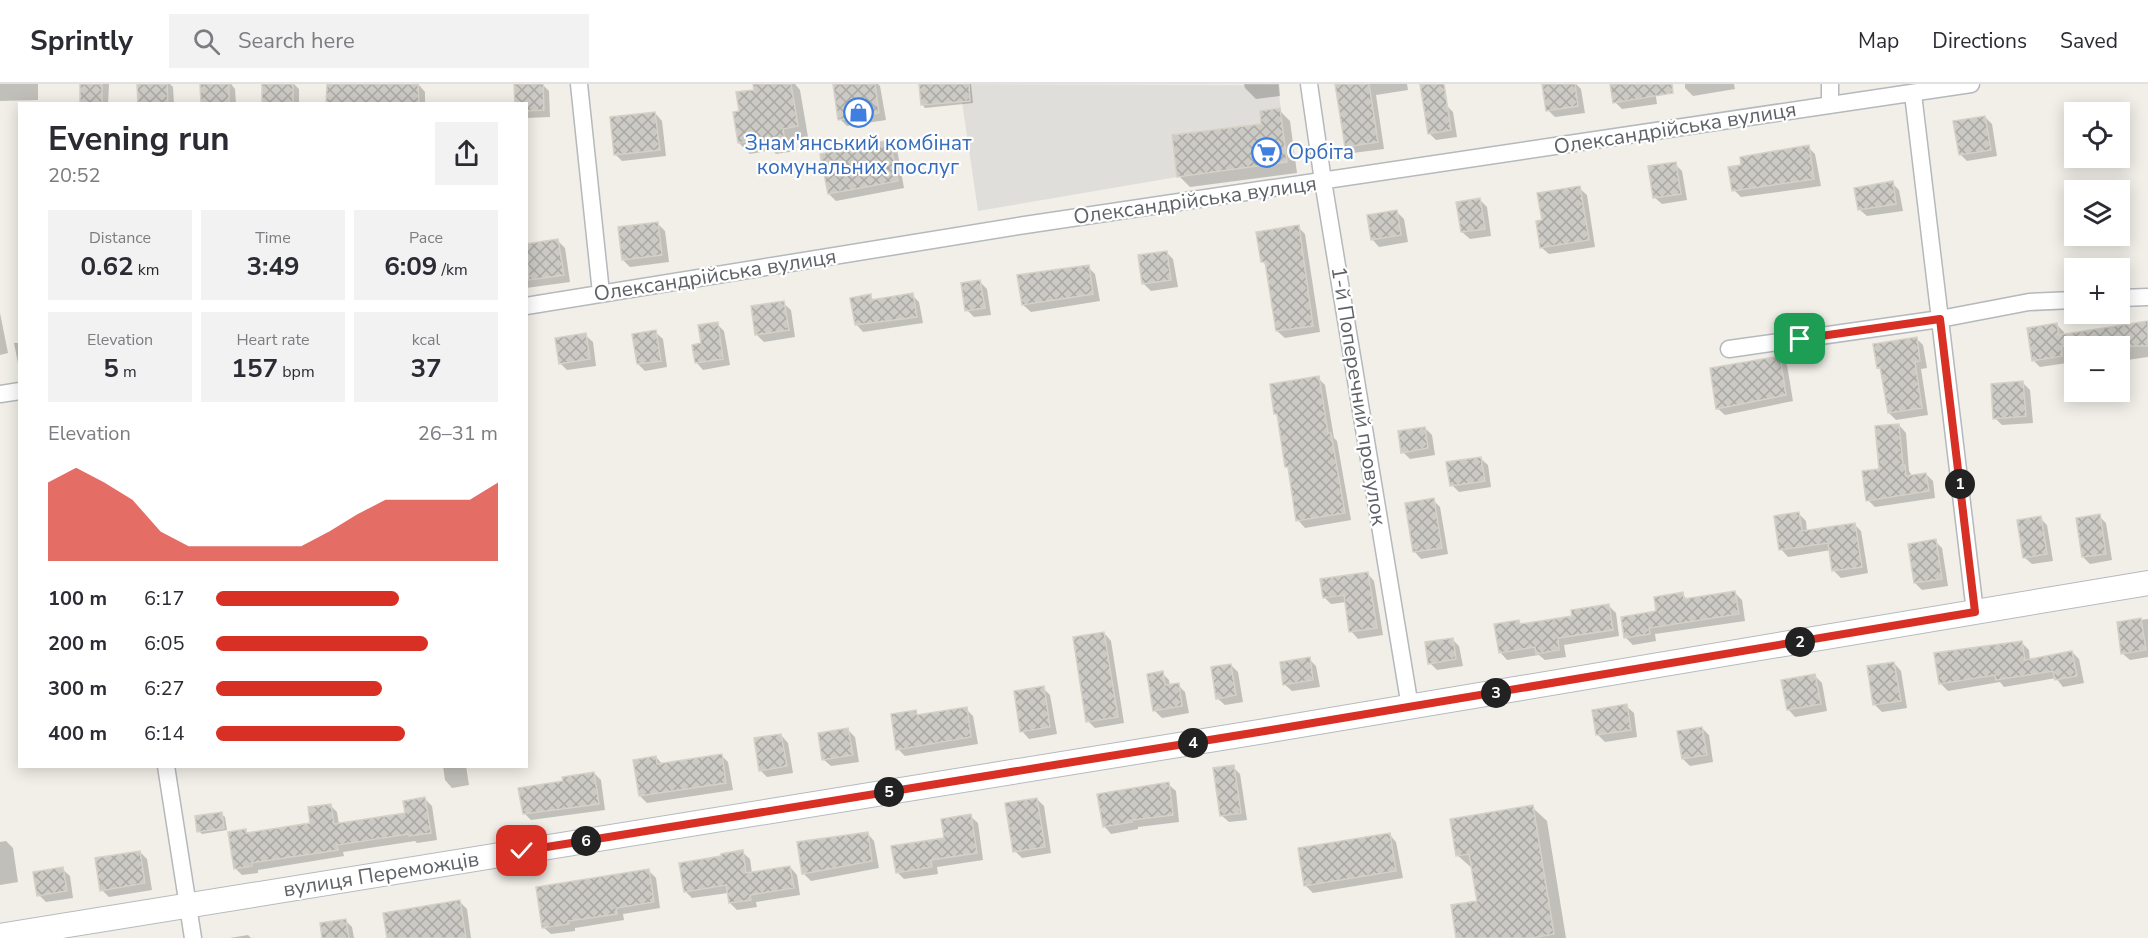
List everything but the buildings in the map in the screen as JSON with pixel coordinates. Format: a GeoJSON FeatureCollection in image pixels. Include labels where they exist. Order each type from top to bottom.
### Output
{"type":"FeatureCollection","features":[{"type":"Feature","properties":{"kind":"street"},"geometry":{"type":"LineString","coordinates":[[579,84],[601,293]]}},
{"type":"Feature","properties":{"kind":"street","name":"1-й Поперечний провулок"},"geometry":{"type":"LineString","coordinates":[[1309,84],[1410,707]]}},
{"type":"Feature","properties":{"kind":"street"},"geometry":{"type":"LineString","coordinates":[[1830,84],[1830,105]]}},
{"type":"Feature","properties":{"kind":"street","name":"Олександрійська вулиця"},"geometry":{"type":"LineString","coordinates":[[528,306],[1013,227],[1971,84]]}},
{"type":"Feature","properties":{"kind":"street"},"geometry":{"type":"LineString","coordinates":[[1913,94],[1975,612]]}},
{"type":"Feature","properties":{"kind":"street"},"geometry":{"type":"LineString","coordinates":[[2130,298],[2148,297]]}},
{"type":"Feature","properties":{"kind":"street"},"geometry":{"type":"LineString","coordinates":[[1729,349],[1940,319],[2029,302],[2064,300]]}},
{"type":"Feature","properties":{"kind":"street"},"geometry":{"type":"LineString","coordinates":[[0,394],[18,391]]}},
{"type":"Feature","properties":{"kind":"street","name":"вулиця Переможців"},"geometry":{"type":"LineString","coordinates":[[0,936],[1410,707],[2148,583]]}},
{"type":"Feature","properties":{"kind":"street"},"geometry":{"type":"LineString","coordinates":[[166,768],[193,938]]}},
{"type":"Feature","properties":{"kind":"shaded area"},"geometry":{"type":"Polygon","coordinates":[[[919,84],[1278,85],[1287,162],[1177,177],[978,211],[962,102],[921,105],[919,84]]]}},
{"type":"Feature","properties":{"kind":"place","name":"Знам'янський комбінат комунальних послуг"},"geometry":{"type":"Point","coordinates":[858,112]}},
{"type":"Feature","properties":{"kind":"place","name":"Орбіта"},"geometry":{"type":"Point","coordinates":[1267,152]}},
{"type":"Feature","properties":{"kind":"route"},"geometry":{"type":"LineString","coordinates":[[522,851],[1271,730],[1975,612],[1940,319],[1800,339]]}}]}
